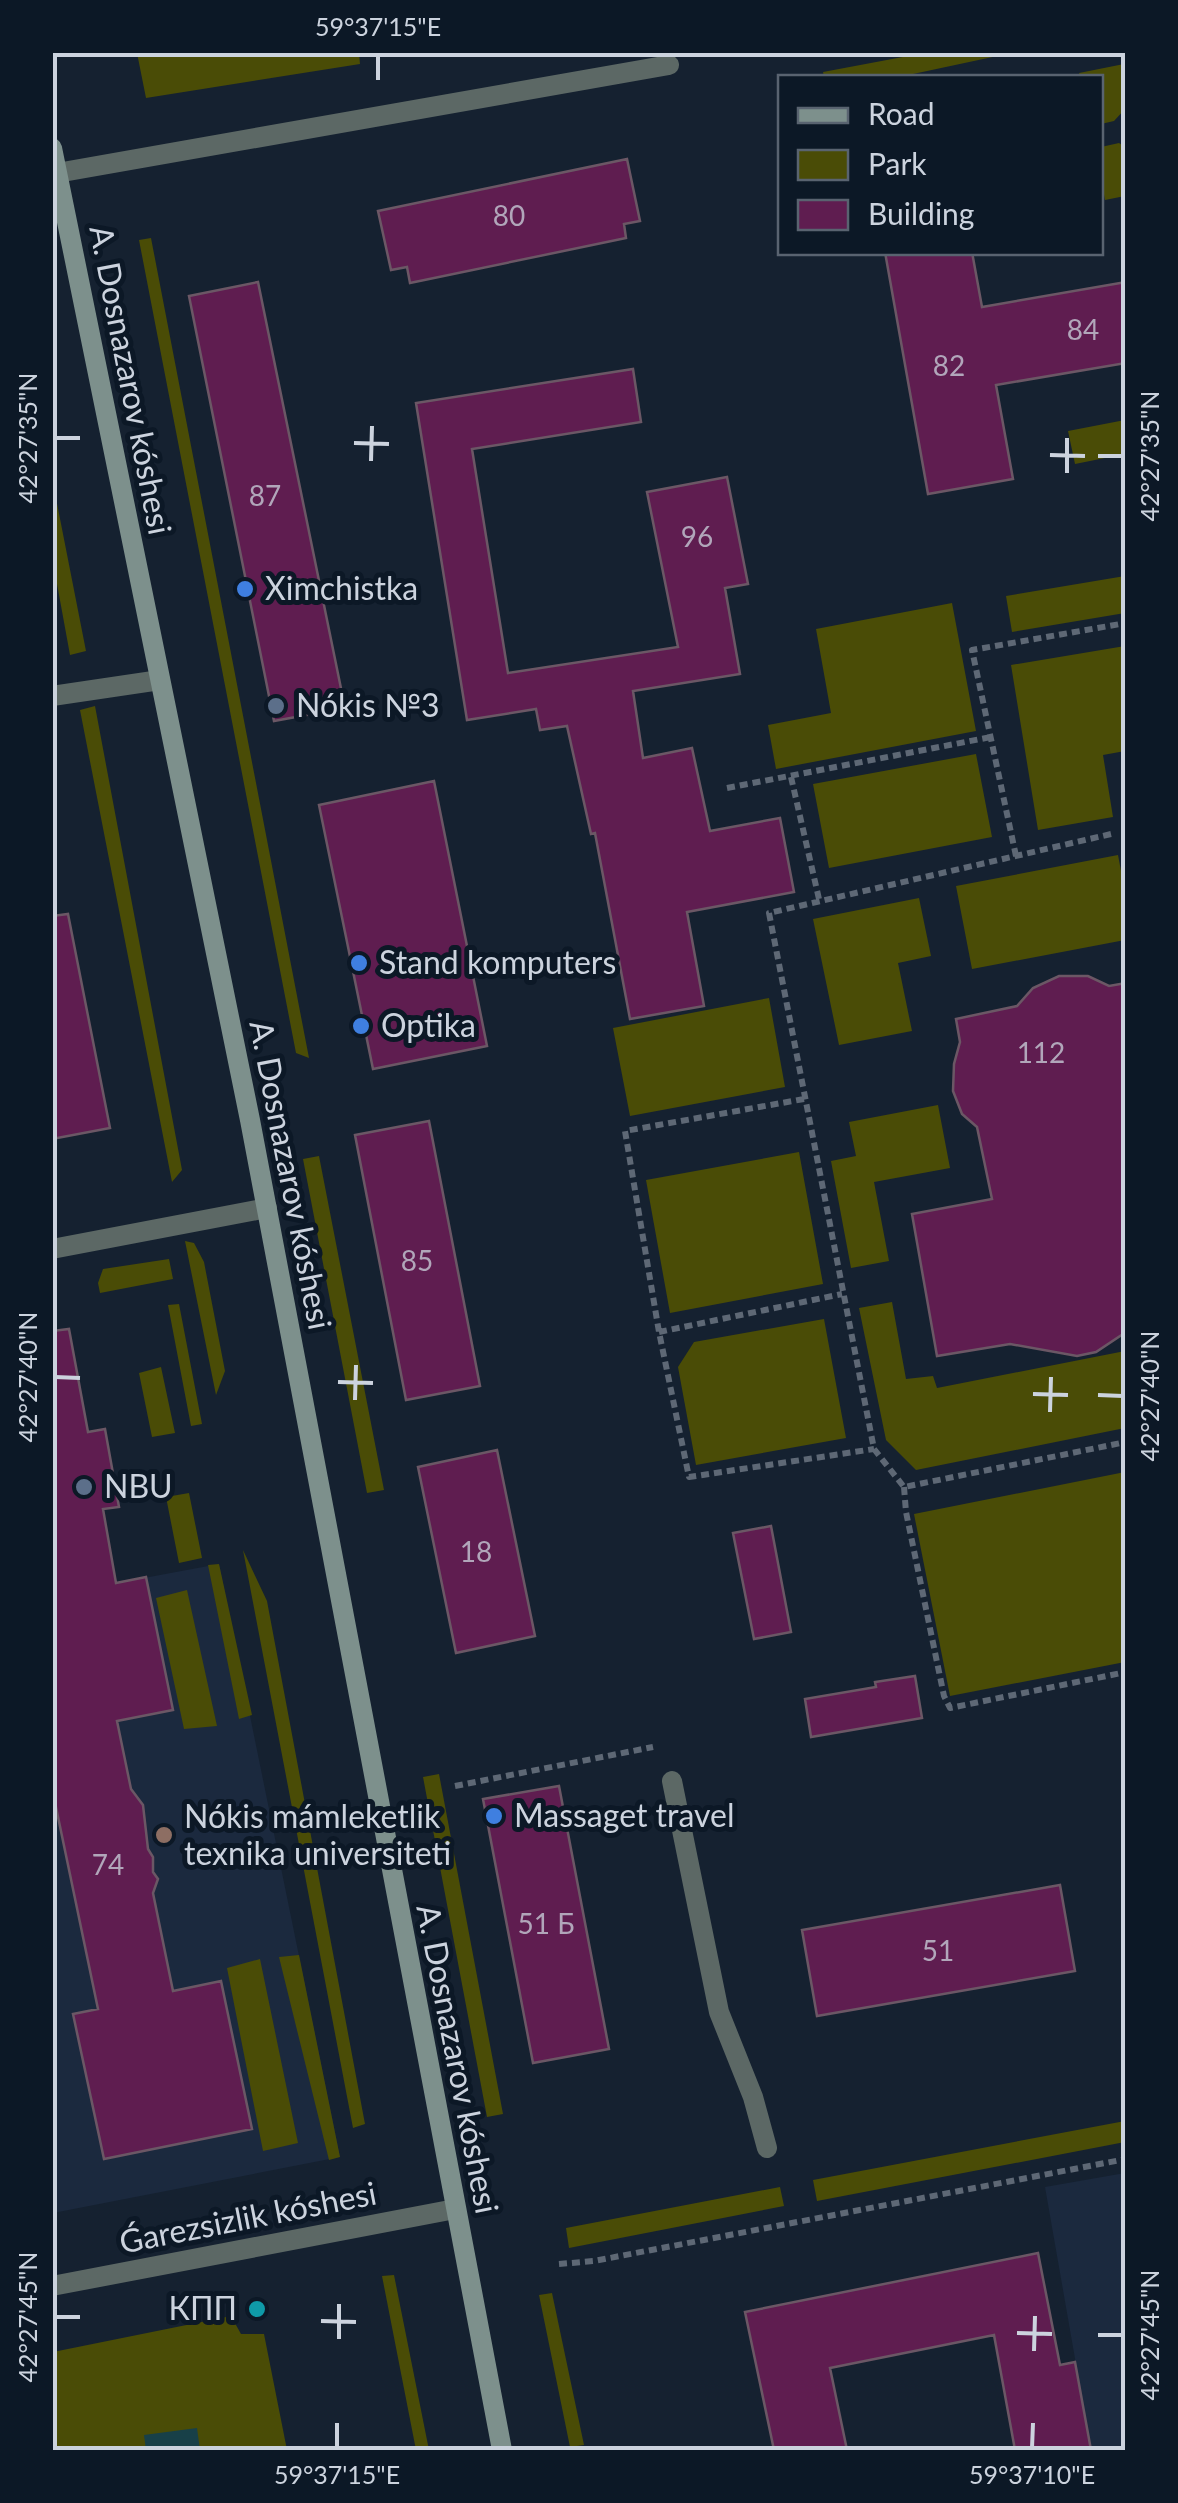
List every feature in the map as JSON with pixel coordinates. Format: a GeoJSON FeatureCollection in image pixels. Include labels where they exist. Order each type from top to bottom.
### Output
{"type":"FeatureCollection","features":[{"type":"Feature","properties":{"kind":"main road","name":"A. Dosnazarov kóshesi"},"geometry":{"type":"LineString","coordinates":[[52,148],[267,1208],[502,2450]]}},
{"type":"Feature","properties":{"kind":"street"},"geometry":{"type":"LineString","coordinates":[[55,173],[670,65]]}},
{"type":"Feature","properties":{"kind":"street"},"geometry":{"type":"LineString","coordinates":[[52,696],[160,680]]}},
{"type":"Feature","properties":{"kind":"street"},"geometry":{"type":"LineString","coordinates":[[52,1249],[267,1208]]}},
{"type":"Feature","properties":{"kind":"street"},"geometry":{"type":"LineString","coordinates":[[672,1781],[718,2012],[753,2098],[767,2148]]}},
{"type":"Feature","properties":{"kind":"street","name":"Ǵarezsizlik kóshesi"},"geometry":{"type":"LineString","coordinates":[[52,2286],[455,2209]]}},
{"type":"Feature","properties":{"kind":"path"},"geometry":{"type":"LineString","coordinates":[[1016,856],[972,650],[1126,623]]}},
{"type":"Feature","properties":{"kind":"path"},"geometry":{"type":"LineString","coordinates":[[728,788],[991,737]]}},
{"type":"Feature","properties":{"kind":"path"},"geometry":{"type":"LineString","coordinates":[[791,776],[819,900]]}},
{"type":"Feature","properties":{"kind":"path"},"geometry":{"type":"LineString","coordinates":[[1111,834],[769,913],[874,1449],[904,1487],[944,1696],[950,1708],[1126,1672]]}},
{"type":"Feature","properties":{"kind":"path"},"geometry":{"type":"LineString","coordinates":[[804,1099],[625,1131],[659,1332],[689,1478],[874,1449]]}},
{"type":"Feature","properties":{"kind":"path"},"geometry":{"type":"LineString","coordinates":[[659,1332],[842,1294]]}},
{"type":"Feature","properties":{"kind":"path"},"geometry":{"type":"LineString","coordinates":[[904,1487],[1126,1442]]}},
{"type":"Feature","properties":{"kind":"path"},"geometry":{"type":"LineString","coordinates":[[454,1786],[653,1747]]}},
{"type":"Feature","properties":{"kind":"path"},"geometry":{"type":"LineString","coordinates":[[560,2264],[613,2258],[1126,2158]]}},
{"type":"Feature","properties":{"kind":"shaded area","name":"Nókis mámleketlik texnika universiteti"},"geometry":{"type":"Polygon","coordinates":[[[219,1564],[340,2157],[53,2213],[53,1595],[219,1564]]]}},
{"type":"Feature","properties":{"kind":"shaded area"},"geometry":{"type":"Polygon","coordinates":[[[1125,2173],[1125,2450],[1091,2450],[1045,2187],[1125,2173]]]}},
{"type":"Feature","properties":{"kind":"shaded area"},"geometry":{"type":"Polygon","coordinates":[[[197,2428],[200,2450],[146,2450],[144,2435],[197,2428]]]}},
{"type":"Feature","properties":{"kind":"green space"},"geometry":{"type":"Polygon","coordinates":[[[1016,52],[908,75],[824,75],[823,72],[924,53],[1016,52]]]}},
{"type":"Feature","properties":{"kind":"green space"},"geometry":{"type":"Polygon","coordinates":[[[137,53],[359,53],[360,64],[146,98],[137,53]]]}},
{"type":"Feature","properties":{"kind":"green space"},"geometry":{"type":"Polygon","coordinates":[[[1124,64],[1125,109],[1114,121],[1103,124],[1103,75],[1079,73],[1124,64]]]}},
{"type":"Feature","properties":{"kind":"green space"},"geometry":{"type":"Polygon","coordinates":[[[1119,143],[1125,147],[1125,196],[1105,200],[1103,147],[1119,143]]]}},
{"type":"Feature","properties":{"kind":"green space"},"geometry":{"type":"Polygon","coordinates":[[[151,238],[309,1058],[296,1053],[139,240],[151,238]]]}},
{"type":"Feature","properties":{"kind":"green space"},"geometry":{"type":"Polygon","coordinates":[[[1125,420],[1125,454],[1075,464],[1068,431],[1125,420]]]}},
{"type":"Feature","properties":{"kind":"green space"},"geometry":{"type":"Polygon","coordinates":[[[52,478],[86,651],[70,655],[53,562],[52,478]]]}},
{"type":"Feature","properties":{"kind":"green space"},"geometry":{"type":"Polygon","coordinates":[[[1125,576],[1125,613],[1012,632],[1006,596],[1125,576]]]}},
{"type":"Feature","properties":{"kind":"green space"},"geometry":{"type":"Polygon","coordinates":[[[952,603],[976,731],[776,769],[768,725],[831,713],[816,629],[952,603]]]}},
{"type":"Feature","properties":{"kind":"green space"},"geometry":{"type":"Polygon","coordinates":[[[1125,646],[1125,751],[1103,755],[1113,817],[1038,830],[1011,665],[1125,646]]]}},
{"type":"Feature","properties":{"kind":"green space"},"geometry":{"type":"Polygon","coordinates":[[[95,706],[182,1170],[172,1182],[80,710],[95,706]]]}},
{"type":"Feature","properties":{"kind":"green space"},"geometry":{"type":"Polygon","coordinates":[[[976,754],[992,837],[829,868],[813,784],[976,754]]]}},
{"type":"Feature","properties":{"kind":"green space"},"geometry":{"type":"Polygon","coordinates":[[[1118,855],[1125,892],[1125,940],[972,969],[956,886],[1118,855]]]}},
{"type":"Feature","properties":{"kind":"green space"},"geometry":{"type":"Polygon","coordinates":[[[919,898],[931,956],[898,963],[912,1031],[839,1045],[813,919],[919,898]]]}},
{"type":"Feature","properties":{"kind":"green space"},"geometry":{"type":"Polygon","coordinates":[[[769,998],[785,1087],[630,1116],[613,1028],[769,998]]]}},
{"type":"Feature","properties":{"kind":"green space"},"geometry":{"type":"Polygon","coordinates":[[[938,1105],[950,1168],[874,1182],[889,1261],[851,1268],[831,1161],[856,1156],[849,1122],[938,1105]]]}},
{"type":"Feature","properties":{"kind":"green space"},"geometry":{"type":"Polygon","coordinates":[[[799,1152],[823,1284],[670,1313],[646,1180],[799,1152]]]}},
{"type":"Feature","properties":{"kind":"green space"},"geometry":{"type":"Polygon","coordinates":[[[319,1156],[384,1490],[367,1493],[303,1159],[319,1156]]]}},
{"type":"Feature","properties":{"kind":"green space"},"geometry":{"type":"Polygon","coordinates":[[[185,1241],[194,1243],[204,1262],[225,1371],[216,1395],[185,1241]]]}},
{"type":"Feature","properties":{"kind":"green space"},"geometry":{"type":"Polygon","coordinates":[[[169,1259],[173,1279],[100,1293],[98,1283],[103,1269],[169,1259]]]}},
{"type":"Feature","properties":{"kind":"green space"},"geometry":{"type":"Polygon","coordinates":[[[892,1302],[906,1379],[933,1376],[937,1388],[1125,1351],[1125,1428],[916,1470],[886,1440],[859,1308],[892,1302]]]}},
{"type":"Feature","properties":{"kind":"green space"},"geometry":{"type":"Polygon","coordinates":[[[179,1304],[202,1424],[191,1426],[168,1305],[179,1304]]]}},
{"type":"Feature","properties":{"kind":"green space"},"geometry":{"type":"Polygon","coordinates":[[[824,1319],[846,1438],[696,1465],[678,1367],[694,1342],[824,1319]]]}},
{"type":"Feature","properties":{"kind":"green space"},"geometry":{"type":"Polygon","coordinates":[[[161,1367],[175,1433],[152,1437],[139,1373],[161,1367]]]}},
{"type":"Feature","properties":{"kind":"green space"},"geometry":{"type":"Polygon","coordinates":[[[1125,1472],[1125,1662],[950,1696],[914,1514],[1125,1472]]]}},
{"type":"Feature","properties":{"kind":"green space"},"geometry":{"type":"Polygon","coordinates":[[[189,1493],[202,1558],[179,1563],[166,1497],[189,1493]]]}},
{"type":"Feature","properties":{"kind":"green space"},"geometry":{"type":"Polygon","coordinates":[[[243,1550],[267,1601],[365,2124],[353,2128],[243,1550]]]}},
{"type":"Feature","properties":{"kind":"green space"},"geometry":{"type":"Polygon","coordinates":[[[219,1564],[252,1715],[239,1719],[208,1565],[219,1564]]]}},
{"type":"Feature","properties":{"kind":"green space"},"geometry":{"type":"Polygon","coordinates":[[[187,1590],[217,1726],[184,1729],[156,1598],[187,1590]]]}},
{"type":"Feature","properties":{"kind":"green space"},"geometry":{"type":"Polygon","coordinates":[[[439,1774],[503,2114],[487,2117],[423,1777],[439,1774]]]}},
{"type":"Feature","properties":{"kind":"green space"},"geometry":{"type":"Polygon","coordinates":[[[299,1955],[340,2157],[329,2160],[279,1957],[299,1955]]]}},
{"type":"Feature","properties":{"kind":"green space"},"geometry":{"type":"Polygon","coordinates":[[[260,1959],[298,2143],[263,2151],[227,1968],[260,1959]]]}},
{"type":"Feature","properties":{"kind":"green space"},"geometry":{"type":"Polygon","coordinates":[[[1125,2121],[1125,2142],[817,2201],[813,2180],[1125,2121]]]}},
{"type":"Feature","properties":{"kind":"green space"},"geometry":{"type":"Polygon","coordinates":[[[780,2187],[784,2206],[569,2248],[566,2228],[780,2187]]]}},
{"type":"Feature","properties":{"kind":"green space"},"geometry":{"type":"Polygon","coordinates":[[[394,2275],[429,2450],[416,2450],[382,2276],[394,2275]]]}},
{"type":"Feature","properties":{"kind":"green space"},"geometry":{"type":"Polygon","coordinates":[[[552,2293],[584,2445],[570,2447],[539,2295],[552,2293]]]}},
{"type":"Feature","properties":{"kind":"green space"},"geometry":{"type":"Polygon","coordinates":[[[231,2316],[241,2334],[264,2334],[287,2450],[53,2450],[53,2352],[231,2316]]]}},
{"type":"Feature","properties":{"kind":"building"},"geometry":{"type":"Polygon","coordinates":[[[627,159],[640,221],[624,224],[626,238],[410,283],[407,267],[391,270],[378,211],[627,159]]]}},
{"type":"Feature","properties":{"kind":"building"},"geometry":{"type":"Polygon","coordinates":[[[886,255],[973,255],[982,307],[1126,282],[1126,363],[996,385],[1013,479],[928,494],[886,255]]]}},
{"type":"Feature","properties":{"kind":"building"},"geometry":{"type":"Polygon","coordinates":[[[258,282],[345,708],[274,721],[189,296],[258,282]]]}},
{"type":"Feature","properties":{"kind":"building"},"geometry":{"type":"Polygon","coordinates":[[[633,369],[641,422],[472,449],[508,673],[678,647],[647,492],[727,477],[748,584],[725,588],[740,674],[633,691],[643,758],[692,748],[710,831],[780,818],[794,892],[687,912],[704,1006],[630,1019],[595,833],[591,834],[567,726],[540,730],[536,709],[467,720],[416,403],[633,369]]]}},
{"type":"Feature","properties":{"kind":"building"},"geometry":{"type":"Polygon","coordinates":[[[434,781],[487,1046],[373,1069],[319,805],[434,781]]]}},
{"type":"Feature","properties":{"kind":"building"},"geometry":{"type":"Polygon","coordinates":[[[68,914],[110,1128],[52,1139],[52,916],[68,914]]]}},
{"type":"Feature","properties":{"kind":"building"},"geometry":{"type":"Polygon","coordinates":[[[1059,976],[1088,976],[1109,986],[1126,983],[1126,1332],[1096,1352],[1077,1356],[1010,1344],[937,1356],[912,1214],[992,1199],[977,1127],[962,1114],[953,1091],[960,1042],[956,1019],[1017,1006],[1033,988],[1059,976]]]}},
{"type":"Feature","properties":{"kind":"building"},"geometry":{"type":"Polygon","coordinates":[[[429,1121],[480,1386],[406,1400],[355,1135],[429,1121]]]}},
{"type":"Feature","properties":{"kind":"building"},"geometry":{"type":"Polygon","coordinates":[[[69,1329],[88,1432],[105,1429],[119,1507],[103,1509],[116,1583],[146,1577],[173,1710],[117,1721],[131,1789],[143,1805],[148,1849],[158,1879],[153,1893],[173,1991],[221,1981],[252,2129],[104,2159],[73,2014],[98,2009],[52,1788],[52,1331],[69,1329]]]}},
{"type":"Feature","properties":{"kind":"building"},"geometry":{"type":"Polygon","coordinates":[[[497,1450],[535,1636],[456,1653],[418,1467],[497,1450]]]}},
{"type":"Feature","properties":{"kind":"building"},"geometry":{"type":"Polygon","coordinates":[[[771,1526],[791,1632],[754,1639],[733,1533],[771,1526]]]}},
{"type":"Feature","properties":{"kind":"building"},"geometry":{"type":"Polygon","coordinates":[[[915,1676],[922,1718],[811,1737],[805,1699],[915,1676]]]}},
{"type":"Feature","properties":{"kind":"building"},"geometry":{"type":"Polygon","coordinates":[[[559,1786],[609,2049],[533,2063],[483,1799],[559,1786]]]}},
{"type":"Feature","properties":{"kind":"building"},"geometry":{"type":"Polygon","coordinates":[[[1060,1885],[1075,1971],[817,2016],[802,1930],[1060,1885]]]}},
{"type":"Feature","properties":{"kind":"building"},"geometry":{"type":"Polygon","coordinates":[[[1038,2253],[1060,2365],[1075,2362],[1091,2450],[1015,2450],[994,2335],[830,2368],[847,2450],[774,2450],[745,2312],[1038,2253]]]}},
{"type":"Feature","properties":{"kind":"place","name":"Ximchistka"},"geometry":{"type":"Point","coordinates":[245,589]}},
{"type":"Feature","properties":{"kind":"place","name":"Nókis №3"},"geometry":{"type":"Point","coordinates":[276,706]}},
{"type":"Feature","properties":{"kind":"place","name":"Stand komputers"},"geometry":{"type":"Point","coordinates":[359,963]}},
{"type":"Feature","properties":{"kind":"place","name":"Optika"},"geometry":{"type":"Point","coordinates":[361,1026]}},
{"type":"Feature","properties":{"kind":"place","name":"NBU"},"geometry":{"type":"Point","coordinates":[84,1487]}},
{"type":"Feature","properties":{"kind":"place","name":"Massaget travel"},"geometry":{"type":"Point","coordinates":[494,1816]}},
{"type":"Feature","properties":{"kind":"place","name":"Nókis mámleketlik texnika universiteti"},"geometry":{"type":"Point","coordinates":[164,1835]}},
{"type":"Feature","properties":{"kind":"place","name":"КПП"},"geometry":{"type":"Point","coordinates":[257,2309]}}]}
